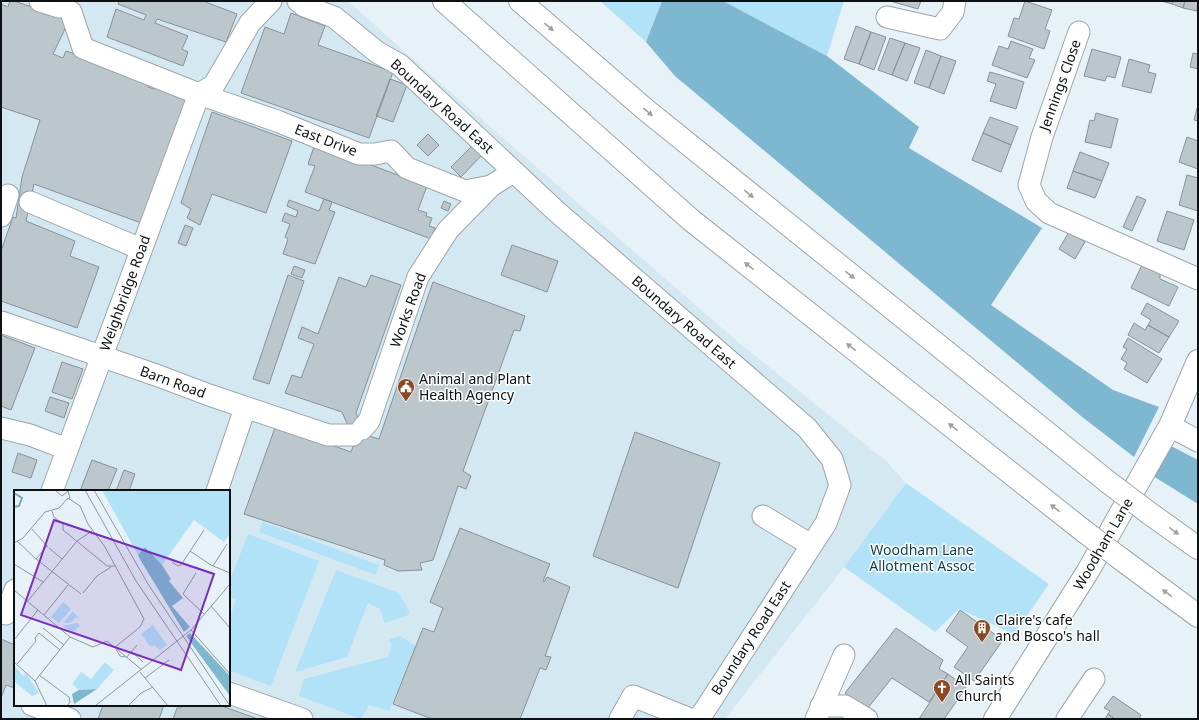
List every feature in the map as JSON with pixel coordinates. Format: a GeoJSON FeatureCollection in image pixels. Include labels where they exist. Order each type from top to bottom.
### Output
{"type":"FeatureCollection","features":[{"type":"Feature","properties":{"kind":"main road"},"geometry":{"type":"LineString","coordinates":[[444,1],[691,220],[1085,532],[1198,616]]}},
{"type":"Feature","properties":{"kind":"main road"},"geometry":{"type":"LineString","coordinates":[[520,1],[652,115],[1108,482],[1198,548]]}},
{"type":"Feature","properties":{"kind":"main road","name":"Woodham Lane"},"geometry":{"type":"LineString","coordinates":[[994,719],[1081,583],[1170,426],[1198,361]]}},
{"type":"Feature","properties":{"kind":"street"},"geometry":{"type":"LineString","coordinates":[[57,7],[83,48],[199,94],[214,85],[250,23],[271,1]]}},
{"type":"Feature","properties":{"kind":"street","name":"Boundary Road East"},"geometry":{"type":"LineString","coordinates":[[298,1],[304,6],[334,17],[377,52],[400,66],[584,236],[807,428],[832,459],[840,485],[826,523],[699,719]]}},
{"type":"Feature","properties":{"kind":"street"},"geometry":{"type":"LineString","coordinates":[[887,17],[940,29],[953,12],[955,1]]}},
{"type":"Feature","properties":{"kind":"street","name":"Jennings Close"},"geometry":{"type":"LineString","coordinates":[[1079,32],[1042,137],[1029,185],[1036,201],[1049,213],[1198,279]]}},
{"type":"Feature","properties":{"kind":"street","name":"East Drive"},"geometry":{"type":"LineString","coordinates":[[199,94],[277,121],[359,154],[375,154],[391,151],[407,168],[465,191],[491,186],[514,172]]}},
{"type":"Feature","properties":{"kind":"street","name":"Weighbridge Road"},"geometry":{"type":"LineString","coordinates":[[52,490],[199,94]]}},
{"type":"Feature","properties":{"kind":"street","name":"Works Road"},"geometry":{"type":"LineString","coordinates":[[245,408],[328,435],[357,432],[369,421],[418,277],[448,230],[491,186]]}},
{"type":"Feature","properties":{"kind":"street"},"geometry":{"type":"LineString","coordinates":[[1,216],[14,196],[141,250]]}},
{"type":"Feature","properties":{"kind":"street","name":"Barn Road"},"geometry":{"type":"LineString","coordinates":[[1,322],[245,408]]}},
{"type":"Feature","properties":{"kind":"street"},"geometry":{"type":"LineString","coordinates":[[217,490],[245,408]]}},
{"type":"Feature","properties":{"kind":"street"},"geometry":{"type":"LineString","coordinates":[[1170,426],[1198,441]]}},
{"type":"Feature","properties":{"kind":"street"},"geometry":{"type":"LineString","coordinates":[[1,428],[30,435],[67,449]]}},
{"type":"Feature","properties":{"kind":"street"},"geometry":{"type":"LineString","coordinates":[[763,516],[812,545]]}},
{"type":"Feature","properties":{"kind":"street"},"geometry":{"type":"LineString","coordinates":[[7,614],[14,593]]}},
{"type":"Feature","properties":{"kind":"street"},"geometry":{"type":"LineString","coordinates":[[818,712],[844,656]]}},
{"type":"Feature","properties":{"kind":"street"},"geometry":{"type":"LineString","coordinates":[[1067,719],[1094,679]]}},
{"type":"Feature","properties":{"kind":"street"},"geometry":{"type":"LineString","coordinates":[[230,693],[302,719]]}},
{"type":"Feature","properties":{"kind":"street"},"geometry":{"type":"LineString","coordinates":[[620,719],[633,696],[690,719]]}},
{"type":"Feature","properties":{"kind":"street"},"geometry":{"type":"LineString","coordinates":[[35,706],[70,719]]}},
{"type":"Feature","properties":{"kind":"street"},"geometry":{"type":"LineString","coordinates":[[74,719],[80,706]]}},
{"type":"Feature","properties":{"kind":"street"},"geometry":{"type":"LineString","coordinates":[[818,712],[845,706],[867,719]]}},
{"type":"Feature","properties":{"kind":"shaded area","name":"Animal and Plant Health Agency"},"geometry":{"type":"Polygon","coordinates":[[[1,1],[348,1],[425,70],[738,342],[886,461],[906,483],[844,567],[726,718],[728,719],[1,719],[1,1]]]}},
{"type":"Feature","properties":{"kind":"shaded area"},"geometry":{"type":"Polygon","coordinates":[[[662,1],[723,1],[827,56],[919,127],[909,148],[1042,228],[991,305],[1113,390],[1159,407],[1134,457],[1081,416],[675,76],[646,42],[662,1]]]}},
{"type":"Feature","properties":{"kind":"shaded area"},"geometry":{"type":"Polygon","coordinates":[[[1171,446],[1198,460],[1198,504],[1153,476],[1171,446]]]}},
{"type":"Feature","properties":{"kind":"green space"},"geometry":{"type":"Polygon","coordinates":[[[600,1],[662,1],[646,42],[600,1]]]}},
{"type":"Feature","properties":{"kind":"green space"},"geometry":{"type":"Polygon","coordinates":[[[723,1],[844,1],[827,56],[723,1]]]}},
{"type":"Feature","properties":{"kind":"green space","name":"Woodham Lane Allotment Assoc"},"geometry":{"type":"Polygon","coordinates":[[[906,483],[1049,584],[1014,634],[959,609],[935,632],[844,567],[906,483]]]}},
{"type":"Feature","properties":{"kind":"green space"},"geometry":{"type":"Polygon","coordinates":[[[263,522],[379,565],[376,575],[259,532],[263,522]]]}},
{"type":"Feature","properties":{"kind":"green space"},"geometry":{"type":"Polygon","coordinates":[[[248,534],[319,561],[271,686],[230,670],[230,618],[236,599],[230,597],[230,580],[248,534]]]}},
{"type":"Feature","properties":{"kind":"green space"},"geometry":{"type":"Polygon","coordinates":[[[336,570],[399,593],[409,611],[408,615],[385,623],[380,609],[368,603],[347,657],[295,672],[336,570]]]}},
{"type":"Feature","properties":{"kind":"green space"},"geometry":{"type":"Polygon","coordinates":[[[400,636],[416,646],[389,711],[369,705],[361,719],[299,696],[304,679],[388,657],[392,644],[389,642],[390,639],[400,636]]]}},
{"type":"Feature","properties":{"kind":"building"},"geometry":{"type":"Polygon","coordinates":[[[10,1],[56,15],[62,1],[75,1],[64,31],[53,54],[63,58],[66,51],[150,82],[148,87],[154,89],[156,84],[189,97],[144,224],[34,184],[26,221],[75,241],[70,256],[99,267],[77,328],[1,301],[1,251],[13,217],[16,218],[22,177],[40,120],[1,107],[1,4],[8,7],[10,1]]]}},
{"type":"Feature","properties":{"kind":"building"},"geometry":{"type":"Polygon","coordinates":[[[119,1],[203,1],[237,14],[226,42],[157,19],[155,23],[188,36],[182,49],[188,52],[183,66],[107,37],[116,9],[144,20],[146,15],[118,4],[119,1]]]}},
{"type":"Feature","properties":{"kind":"building"},"geometry":{"type":"Polygon","coordinates":[[[890,1],[921,1],[918,9],[890,1]]]}},
{"type":"Feature","properties":{"kind":"building"},"geometry":{"type":"Polygon","coordinates":[[[1025,1],[1052,10],[1045,29],[1050,31],[1044,49],[1008,36],[1014,18],[1019,19],[1025,1]]]}},
{"type":"Feature","properties":{"kind":"building"},"geometry":{"type":"Polygon","coordinates":[[[1161,1],[1173,1],[1172,4],[1161,1]]]}},
{"type":"Feature","properties":{"kind":"building"},"geometry":{"type":"Polygon","coordinates":[[[1173,1],[1185,1],[1183,8],[1172,4],[1173,1]]]}},
{"type":"Feature","properties":{"kind":"building"},"geometry":{"type":"Polygon","coordinates":[[[1185,1],[1198,1],[1197,11],[1183,8],[1185,1]]]}},
{"type":"Feature","properties":{"kind":"building"},"geometry":{"type":"Polygon","coordinates":[[[291,13],[325,26],[318,45],[393,72],[369,138],[241,93],[265,27],[284,34],[291,13]]]}},
{"type":"Feature","properties":{"kind":"building"},"geometry":{"type":"Polygon","coordinates":[[[856,26],[871,32],[859,64],[844,59],[856,26]]]}},
{"type":"Feature","properties":{"kind":"building"},"geometry":{"type":"Polygon","coordinates":[[[871,32],[886,37],[874,70],[859,64],[871,32]]]}},
{"type":"Feature","properties":{"kind":"building"},"geometry":{"type":"Polygon","coordinates":[[[890,38],[905,43],[892,75],[878,70],[890,38]]]}},
{"type":"Feature","properties":{"kind":"building"},"geometry":{"type":"Polygon","coordinates":[[[1011,41],[1033,49],[1029,58],[1035,60],[1027,78],[992,65],[999,46],[1008,49],[1011,41]]]}},
{"type":"Feature","properties":{"kind":"building"},"geometry":{"type":"Polygon","coordinates":[[[905,43],[920,48],[907,81],[892,75],[905,43]]]}},
{"type":"Feature","properties":{"kind":"building"},"geometry":{"type":"Polygon","coordinates":[[[1092,49],[1121,57],[1115,78],[1107,76],[1105,81],[1084,76],[1092,49]]]}},
{"type":"Feature","properties":{"kind":"building"},"geometry":{"type":"Polygon","coordinates":[[[926,50],[941,56],[929,88],[914,83],[926,50]]]}},
{"type":"Feature","properties":{"kind":"building"},"geometry":{"type":"Polygon","coordinates":[[[1193,53],[1198,54],[1198,69],[1190,67],[1193,53]]]}},
{"type":"Feature","properties":{"kind":"building"},"geometry":{"type":"Polygon","coordinates":[[[941,56],[956,61],[944,94],[929,88],[941,56]]]}},
{"type":"Feature","properties":{"kind":"building"},"geometry":{"type":"Polygon","coordinates":[[[1129,59],[1150,65],[1148,72],[1156,74],[1151,93],[1122,86],[1129,59]]]}},
{"type":"Feature","properties":{"kind":"building"},"geometry":{"type":"Polygon","coordinates":[[[990,72],[1024,82],[1016,109],[990,101],[996,84],[987,81],[990,72]]]}},
{"type":"Feature","properties":{"kind":"building"},"geometry":{"type":"Polygon","coordinates":[[[390,79],[407,85],[393,122],[376,116],[390,79]]]}},
{"type":"Feature","properties":{"kind":"building"},"geometry":{"type":"Polygon","coordinates":[[[1198,108],[1198,121],[1194,120],[1198,108]]]}},
{"type":"Feature","properties":{"kind":"building"},"geometry":{"type":"Polygon","coordinates":[[[212,112],[292,141],[266,213],[212,194],[200,225],[187,218],[191,209],[181,203],[212,112]]]}},
{"type":"Feature","properties":{"kind":"building"},"geometry":{"type":"Polygon","coordinates":[[[1096,113],[1118,119],[1111,148],[1085,142],[1090,120],[1094,121],[1096,113]]]}},
{"type":"Feature","properties":{"kind":"building"},"geometry":{"type":"Polygon","coordinates":[[[990,117],[1018,127],[1011,145],[983,133],[990,117]]]}},
{"type":"Feature","properties":{"kind":"building"},"geometry":{"type":"Polygon","coordinates":[[[983,133],[1011,145],[1001,172],[972,160],[983,133]]]}},
{"type":"Feature","properties":{"kind":"building"},"geometry":{"type":"Polygon","coordinates":[[[428,134],[439,145],[428,156],[417,145],[428,134]]]}},
{"type":"Feature","properties":{"kind":"building"},"geometry":{"type":"Polygon","coordinates":[[[1187,137],[1198,141],[1198,169],[1179,162],[1187,137]]]}},
{"type":"Feature","properties":{"kind":"building"},"geometry":{"type":"Polygon","coordinates":[[[315,144],[427,186],[418,210],[427,213],[426,216],[432,218],[429,226],[435,228],[431,239],[305,192],[315,166],[308,164],[315,144]]]}},
{"type":"Feature","properties":{"kind":"building"},"geometry":{"type":"Polygon","coordinates":[[[473,145],[483,154],[461,177],[451,167],[473,145]]]}},
{"type":"Feature","properties":{"kind":"building"},"geometry":{"type":"Polygon","coordinates":[[[1080,152],[1109,163],[1102,181],[1073,171],[1080,152]]]}},
{"type":"Feature","properties":{"kind":"building"},"geometry":{"type":"Polygon","coordinates":[[[1073,171],[1102,181],[1095,198],[1067,188],[1073,171]]]}},
{"type":"Feature","properties":{"kind":"building"},"geometry":{"type":"Polygon","coordinates":[[[1187,175],[1198,178],[1198,211],[1179,205],[1187,175]]]}},
{"type":"Feature","properties":{"kind":"building"},"geometry":{"type":"Polygon","coordinates":[[[1137,196],[1146,200],[1132,231],[1123,227],[1137,196]]]}},
{"type":"Feature","properties":{"kind":"building"},"geometry":{"type":"Polygon","coordinates":[[[324,199],[332,202],[329,210],[335,212],[315,264],[283,254],[288,239],[285,237],[290,224],[282,221],[285,213],[296,217],[298,211],[287,206],[289,200],[319,211],[324,199]]]}},
{"type":"Feature","properties":{"kind":"building"},"geometry":{"type":"Polygon","coordinates":[[[444,201],[451,204],[448,211],[441,208],[444,201]]]}},
{"type":"Feature","properties":{"kind":"building"},"geometry":{"type":"Polygon","coordinates":[[[1167,211],[1194,220],[1184,250],[1157,241],[1167,211]]]}},
{"type":"Feature","properties":{"kind":"building"},"geometry":{"type":"Polygon","coordinates":[[[185,225],[193,228],[186,246],[178,243],[185,225]]]}},
{"type":"Feature","properties":{"kind":"building"},"geometry":{"type":"Polygon","coordinates":[[[1069,232],[1085,242],[1075,259],[1059,249],[1069,232]]]}},
{"type":"Feature","properties":{"kind":"building"},"geometry":{"type":"Polygon","coordinates":[[[512,245],[558,261],[547,292],[501,275],[512,245]]]}},
{"type":"Feature","properties":{"kind":"building"},"geometry":{"type":"Polygon","coordinates":[[[1142,265],[1160,274],[1160,279],[1178,287],[1169,306],[1131,288],[1142,265]]]}},
{"type":"Feature","properties":{"kind":"building"},"geometry":{"type":"Polygon","coordinates":[[[294,266],[305,270],[302,278],[291,274],[294,266]]]}},
{"type":"Feature","properties":{"kind":"building"},"geometry":{"type":"Polygon","coordinates":[[[288,275],[304,281],[269,384],[253,379],[288,275]]]}},
{"type":"Feature","properties":{"kind":"building"},"geometry":{"type":"Polygon","coordinates":[[[371,275],[401,285],[356,413],[366,435],[379,439],[433,282],[525,316],[520,331],[514,330],[463,471],[471,476],[466,489],[458,486],[433,560],[420,563],[422,570],[398,571],[384,565],[385,560],[244,514],[276,425],[351,452],[355,441],[342,412],[285,393],[292,375],[301,378],[314,344],[298,338],[302,327],[318,334],[339,277],[366,287],[371,275]]]}},
{"type":"Feature","properties":{"kind":"building"},"geometry":{"type":"Polygon","coordinates":[[[1147,303],[1179,321],[1169,337],[1148,325],[1151,320],[1141,314],[1147,303]]]}},
{"type":"Feature","properties":{"kind":"building"},"geometry":{"type":"Polygon","coordinates":[[[1134,323],[1145,330],[1148,325],[1169,337],[1159,353],[1128,335],[1134,323]]]}},
{"type":"Feature","properties":{"kind":"building"},"geometry":{"type":"Polygon","coordinates":[[[1,335],[35,348],[11,410],[1,406],[1,335]]]}},
{"type":"Feature","properties":{"kind":"building"},"geometry":{"type":"Polygon","coordinates":[[[1128,338],[1162,359],[1147,383],[1124,369],[1127,363],[1121,359],[1127,349],[1123,347],[1128,338]]]}},
{"type":"Feature","properties":{"kind":"building"},"geometry":{"type":"Polygon","coordinates":[[[62,362],[83,369],[72,399],[52,392],[62,362]]]}},
{"type":"Feature","properties":{"kind":"building"},"geometry":{"type":"Polygon","coordinates":[[[50,397],[69,403],[64,418],[45,411],[50,397]]]}},
{"type":"Feature","properties":{"kind":"building"},"geometry":{"type":"Polygon","coordinates":[[[635,432],[720,463],[678,588],[593,556],[635,432]]]}},
{"type":"Feature","properties":{"kind":"building"},"geometry":{"type":"Polygon","coordinates":[[[18,453],[37,460],[31,478],[12,472],[18,453]]]}},
{"type":"Feature","properties":{"kind":"building"},"geometry":{"type":"Polygon","coordinates":[[[92,460],[117,469],[108,490],[80,490],[92,460]]]}},
{"type":"Feature","properties":{"kind":"building"},"geometry":{"type":"Polygon","coordinates":[[[124,470],[135,474],[129,490],[116,490],[124,470]]]}},
{"type":"Feature","properties":{"kind":"building"},"geometry":{"type":"Polygon","coordinates":[[[460,528],[550,564],[543,581],[544,582],[547,577],[570,587],[545,656],[551,657],[546,670],[540,668],[520,719],[432,719],[393,704],[423,628],[434,632],[443,608],[430,602],[460,528]]]}},
{"type":"Feature","properties":{"kind":"building","name":"Claire's cafe and Bosco's hall"},"geometry":{"type":"Polygon","coordinates":[[[960,610],[1003,640],[974,681],[954,667],[968,647],[946,631],[960,610]]]}},
{"type":"Feature","properties":{"kind":"building"},"geometry":{"type":"Polygon","coordinates":[[[896,628],[943,660],[939,669],[948,674],[929,702],[892,678],[867,709],[845,693],[896,628]]]}},
{"type":"Feature","properties":{"kind":"building"},"geometry":{"type":"Polygon","coordinates":[[[1,639],[14,645],[14,688],[6,685],[1,698],[1,639]]]}},
{"type":"Feature","properties":{"kind":"building","name":"All Saints Church"},"geometry":{"type":"Polygon","coordinates":[[[948,674],[966,688],[944,719],[919,719],[948,674]]]}},
{"type":"Feature","properties":{"kind":"building"},"geometry":{"type":"Polygon","coordinates":[[[1113,696],[1141,715],[1139,719],[1115,719],[1108,714],[1110,711],[1104,708],[1113,696]]]}},
{"type":"Feature","properties":{"kind":"building"},"geometry":{"type":"Polygon","coordinates":[[[103,706],[164,706],[159,719],[98,719],[103,706]]]}},
{"type":"Feature","properties":{"kind":"building"},"geometry":{"type":"Polygon","coordinates":[[[182,706],[222,706],[258,719],[173,719],[177,708],[181,708],[182,706]]]}},
{"type":"Feature","properties":{"kind":"building"},"geometry":{"type":"Polygon","coordinates":[[[1108,714],[1115,719],[1105,719],[1108,714]]]}},
{"type":"Feature","properties":{"kind":"place","name":"Animal and Plant Health Agency"},"geometry":{"type":"Point","coordinates":[406,402]}},
{"type":"Feature","properties":{"kind":"place","name":"Claire's cafe and Bosco's hall"},"geometry":{"type":"Point","coordinates":[982,643]}},
{"type":"Feature","properties":{"kind":"place","name":"All Saints Church"},"geometry":{"type":"Point","coordinates":[942,703]}}]}
